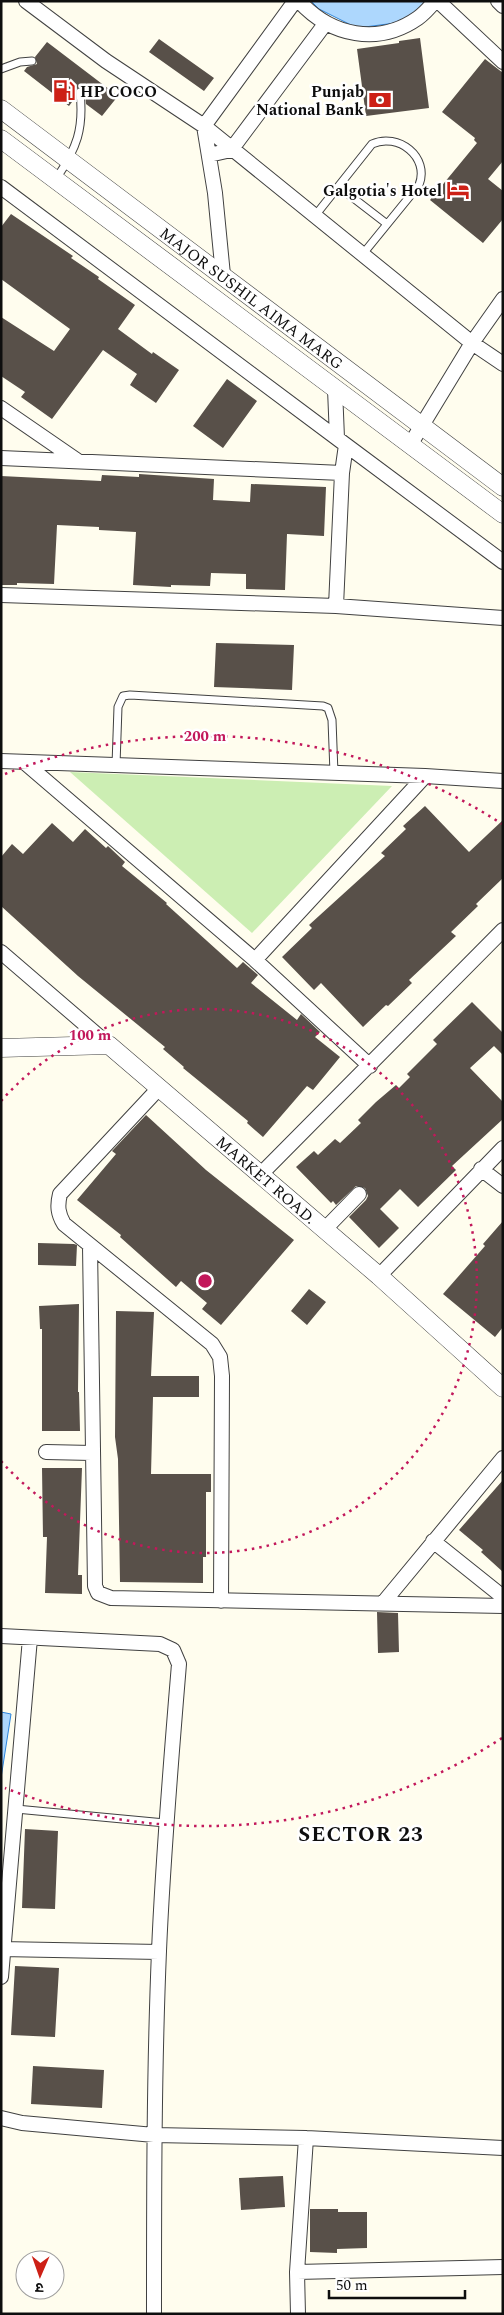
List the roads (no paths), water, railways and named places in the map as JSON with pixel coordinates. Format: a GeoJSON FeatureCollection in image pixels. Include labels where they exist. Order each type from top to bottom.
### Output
{"type":"FeatureCollection","features":[{"type":"Feature","properties":{"kind":"street"},"geometry":{"type":"LineString","coordinates":[[26,1],[106,61],[204,126],[231,150],[472,343],[503,364]]}},
{"type":"Feature","properties":{"kind":"street"},"geometry":{"type":"LineString","coordinates":[[224,275],[204,126],[297,1],[325,24],[348,33],[373,34],[397,29],[419,17],[437,1],[503,62]]}},
{"type":"Feature","properties":{"kind":"street"},"geometry":{"type":"LineString","coordinates":[[498,1],[503,6]]}},
{"type":"Feature","properties":{"kind":"street"},"geometry":{"type":"LineString","coordinates":[[209,155],[231,150],[325,24]]}},
{"type":"Feature","properties":{"kind":"street","name":"MAJOR SUSHIL AIMA MARG"},"geometry":{"type":"LineString","coordinates":[[1,109],[224,275],[421,427],[503,487]]}},
{"type":"Feature","properties":{"kind":"street","name":"MAJOR SUSHIL AIMA MARG"},"geometry":{"type":"LineString","coordinates":[[1,139],[503,514]]}},
{"type":"Feature","properties":{"kind":"street"},"geometry":{"type":"LineString","coordinates":[[1,186],[503,562]]}},
{"type":"Feature","properties":{"kind":"street"},"geometry":{"type":"LineString","coordinates":[[410,445],[472,343],[503,299]]}},
{"type":"Feature","properties":{"kind":"street"},"geometry":{"type":"LineString","coordinates":[[335,389],[342,441],[336,606]]}},
{"type":"Feature","properties":{"kind":"street"},"geometry":{"type":"LineString","coordinates":[[1,408],[79,461]]}},
{"type":"Feature","properties":{"kind":"street"},"geometry":{"type":"LineString","coordinates":[[1,458],[342,474]]}},
{"type":"Feature","properties":{"kind":"street"},"geometry":{"type":"LineString","coordinates":[[1,595],[336,606],[503,618]]}},
{"type":"Feature","properties":{"kind":"street"},"geometry":{"type":"LineString","coordinates":[[1,761],[425,776],[503,781]]}},
{"type":"Feature","properties":{"kind":"street"},"geometry":{"type":"LineString","coordinates":[[24,762],[254,960],[370,1066]]}},
{"type":"Feature","properties":{"kind":"street"},"geometry":{"type":"LineString","coordinates":[[254,960],[425,776]]}},
{"type":"Feature","properties":{"kind":"street"},"geometry":{"type":"LineString","coordinates":[[261,1174],[503,930]]}},
{"type":"Feature","properties":{"kind":"street"},"geometry":{"type":"LineString","coordinates":[[1,952],[109,1045]]}},
{"type":"Feature","properties":{"kind":"street"},"geometry":{"type":"LineString","coordinates":[[1,1048],[109,1045]]}},
{"type":"Feature","properties":{"kind":"street","name":"MARKET ROAD."},"geometry":{"type":"LineString","coordinates":[[109,1045],[379,1276],[503,1388]]}},
{"type":"Feature","properties":{"kind":"street"},"geometry":{"type":"LineString","coordinates":[[160,1087],[60,1194],[58,1204],[60,1216],[64,1224],[212,1344],[220,1357],[222,1376],[221,1600]]}},
{"type":"Feature","properties":{"kind":"street"},"geometry":{"type":"LineString","coordinates":[[379,1276],[503,1148]]}},
{"type":"Feature","properties":{"kind":"street"},"geometry":{"type":"LineString","coordinates":[[481,1169],[503,1186]]}},
{"type":"Feature","properties":{"kind":"street"},"geometry":{"type":"LineString","coordinates":[[325,1229],[359,1194]]}},
{"type":"Feature","properties":{"kind":"street"},"geometry":{"type":"LineString","coordinates":[[90,1246],[94,1586],[98,1593],[111,1598],[503,1606]]}},
{"type":"Feature","properties":{"kind":"street"},"geometry":{"type":"LineString","coordinates":[[46,1452],[92,1453]]}},
{"type":"Feature","properties":{"kind":"street"},"geometry":{"type":"LineString","coordinates":[[383,1603],[503,1458]]}},
{"type":"Feature","properties":{"kind":"street"},"geometry":{"type":"LineString","coordinates":[[433,1541],[503,1597]]}},
{"type":"Feature","properties":{"kind":"street"},"geometry":{"type":"LineString","coordinates":[[1,1636],[160,1644],[173,1650],[179,1664],[165,1823],[159,1952],[154,2135],[154,2314]]}},
{"type":"Feature","properties":{"kind":"street"},"geometry":{"type":"LineString","coordinates":[[1,1977],[30,1638]]}},
{"type":"Feature","properties":{"kind":"street"},"geometry":{"type":"LineString","coordinates":[[2,1949],[159,1952]]}},
{"type":"Feature","properties":{"kind":"street"},"geometry":{"type":"LineString","coordinates":[[1,2118],[22,2123],[154,2135],[306,2138],[503,2148]]}},
{"type":"Feature","properties":{"kind":"street"},"geometry":{"type":"LineString","coordinates":[[298,2314],[298,2272],[306,2138]]}},
{"type":"Feature","properties":{"kind":"street"},"geometry":{"type":"LineString","coordinates":[[298,2272],[503,2267]]}},
{"type":"Feature","properties":{"kind":"lane"},"geometry":{"type":"LineString","coordinates":[[1,69],[20,62],[32,61]]}},
{"type":"Feature","properties":{"kind":"lane"},"geometry":{"type":"LineString","coordinates":[[56,180],[69,160],[81,128],[83,115],[80,92]]}},
{"type":"Feature","properties":{"kind":"lane"},"geometry":{"type":"LineString","coordinates":[[314,217],[372,144],[379,140],[391,140],[403,144],[416,156],[422,167],[422,177],[419,185],[362,255]]}},
{"type":"Feature","properties":{"kind":"lane"},"geometry":{"type":"LineString","coordinates":[[339,187],[387,224]]}},
{"type":"Feature","properties":{"kind":"lane"},"geometry":{"type":"LineString","coordinates":[[116,765],[118,706],[123,696],[130,696],[328,708],[332,720],[334,773]]}},
{"type":"Feature","properties":{"kind":"lane"},"geometry":{"type":"LineString","coordinates":[[16,1809],[165,1823]]}},
{"type":"Feature","properties":{"kind":"water"},"geometry":{"type":"Polygon","coordinates":[[[311,1],[427,1],[403,22],[357,28],[319,9],[311,1]]]}},
{"type":"Feature","properties":{"kind":"water"},"geometry":{"type":"Polygon","coordinates":[[[1,1712],[11,1714],[1,1778],[1,1712]]]}},
{"type":"Feature","properties":{"kind":"place","name":"HP COCO"},"geometry":{"type":"Point","coordinates":[64,91]}},
{"type":"Feature","properties":{"kind":"place","name":"Punjab National Bank"},"geometry":{"type":"Point","coordinates":[380,100]}},
{"type":"Feature","properties":{"kind":"place","name":"Galgotia's Hotel"},"geometry":{"type":"Point","coordinates":[458,190]}},
{"type":"Feature","properties":{"kind":"district","name":"SECTOR 23"},"geometry":{"type":"Point","coordinates":[361,1834]}}]}
